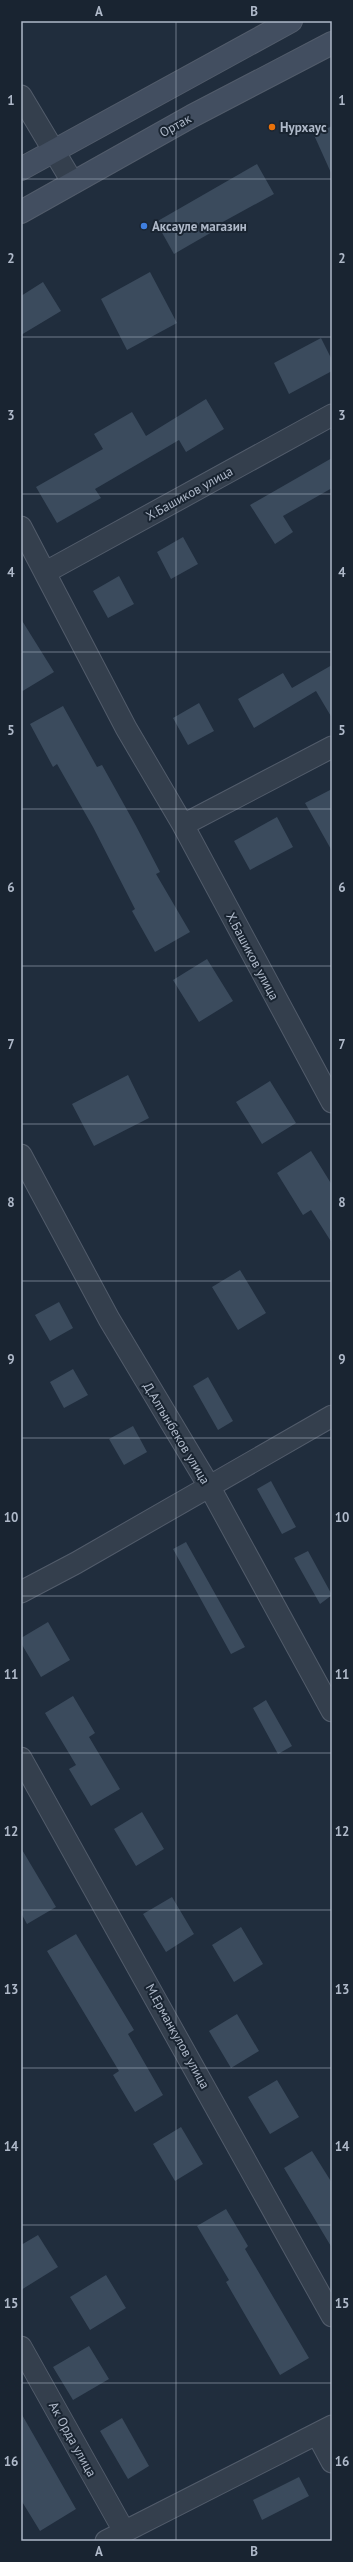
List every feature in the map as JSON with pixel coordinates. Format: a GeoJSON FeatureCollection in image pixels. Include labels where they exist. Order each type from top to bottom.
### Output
{"type":"FeatureCollection","features":[{"type":"Feature","properties":{"kind":"street"},"geometry":{"type":"LineString","coordinates":[[21,169],[291,21]]}},
{"type":"Feature","properties":{"kind":"street","name":"Ортак"},"geometry":{"type":"LineString","coordinates":[[21,212],[192,116],[332,43]]}},
{"type":"Feature","properties":{"kind":"street"},"geometry":{"type":"LineString","coordinates":[[21,96],[73,184]]}},
{"type":"Feature","properties":{"kind":"street","name":"Х.Башиков улица"},"geometry":{"type":"LineString","coordinates":[[46,572],[332,415]]}},
{"type":"Feature","properties":{"kind":"street","name":"Х.Башиков улица"},"geometry":{"type":"LineString","coordinates":[[21,527],[46,572],[126,728],[183,826],[329,1090]]}},
{"type":"Feature","properties":{"kind":"street"},"geometry":{"type":"LineString","coordinates":[[183,826],[332,747]]}},
{"type":"Feature","properties":{"kind":"street","name":"Д.Алтынбеков улица"},"geometry":{"type":"LineString","coordinates":[[21,1155],[109,1319],[208,1486],[332,1711]]}},
{"type":"Feature","properties":{"kind":"street"},"geometry":{"type":"LineString","coordinates":[[21,1592],[76,1563],[332,1416]]}},
{"type":"Feature","properties":{"kind":"street","name":"М.Ерманкулов улица"},"geometry":{"type":"LineString","coordinates":[[21,1758],[332,2316]]}},
{"type":"Feature","properties":{"kind":"street","name":"Ак Орда улица"},"geometry":{"type":"LineString","coordinates":[[21,2347],[115,2536]]}},
{"type":"Feature","properties":{"kind":"street"},"geometry":{"type":"LineString","coordinates":[[115,2536],[325,2430],[332,2462]]}},
{"type":"Feature","properties":{"kind":"building"},"geometry":{"type":"Polygon","coordinates":[[[332,126],[332,175],[314,135],[332,126]]]}},
{"type":"Feature","properties":{"kind":"building"},"geometry":{"type":"Polygon","coordinates":[[[257,164],[274,194],[210,229],[212,232],[174,254],[156,222],[257,164]]]}},
{"type":"Feature","properties":{"kind":"building"},"geometry":{"type":"Polygon","coordinates":[[[150,272],[177,323],[127,350],[101,299],[150,272]]]}},
{"type":"Feature","properties":{"kind":"building"},"geometry":{"type":"Polygon","coordinates":[[[43,282],[61,311],[21,335],[21,296],[43,282]]]}},
{"type":"Feature","properties":{"kind":"building"},"geometry":{"type":"Polygon","coordinates":[[[321,338],[332,360],[332,371],[289,394],[274,363],[321,338]]]}},
{"type":"Feature","properties":{"kind":"building"},"geometry":{"type":"Polygon","coordinates":[[[206,399],[224,429],[186,452],[179,440],[95,489],[101,498],[57,523],[36,487],[103,449],[94,434],[132,412],[146,436],[206,399]]]}},
{"type":"Feature","properties":{"kind":"building"},"geometry":{"type":"Polygon","coordinates":[[[332,458],[332,488],[283,516],[293,532],[275,544],[250,505],[332,458]]]}},
{"type":"Feature","properties":{"kind":"building"},"geometry":{"type":"Polygon","coordinates":[[[183,537],[198,564],[171,579],[157,552],[183,537]]]}},
{"type":"Feature","properties":{"kind":"building"},"geometry":{"type":"Polygon","coordinates":[[[119,576],[134,604],[108,618],[93,591],[119,576]]]}},
{"type":"Feature","properties":{"kind":"building"},"geometry":{"type":"Polygon","coordinates":[[[21,619],[54,672],[21,692],[21,619]]]}},
{"type":"Feature","properties":{"kind":"building"},"geometry":{"type":"Polygon","coordinates":[[[332,665],[332,718],[316,691],[254,728],[238,699],[283,673],[292,688],[332,665]]]}},
{"type":"Feature","properties":{"kind":"building"},"geometry":{"type":"Polygon","coordinates":[[[199,703],[214,731],[188,745],[173,718],[199,703]]]}},
{"type":"Feature","properties":{"kind":"building"},"geometry":{"type":"Polygon","coordinates":[[[63,706],[97,767],[102,765],[160,872],[156,874],[190,932],[155,952],[132,911],[135,909],[93,827],[57,764],[53,767],[30,724],[63,706]]]}},
{"type":"Feature","properties":{"kind":"building"},"geometry":{"type":"Polygon","coordinates":[[[332,789],[332,851],[305,803],[332,789]]]}},
{"type":"Feature","properties":{"kind":"building"},"geometry":{"type":"Polygon","coordinates":[[[277,817],[293,847],[250,870],[234,841],[277,817]]]}},
{"type":"Feature","properties":{"kind":"building"},"geometry":{"type":"Polygon","coordinates":[[[207,959],[233,1001],[199,1022],[173,980],[207,959]]]}},
{"type":"Feature","properties":{"kind":"building"},"geometry":{"type":"Polygon","coordinates":[[[128,1075],[149,1118],[94,1146],[72,1104],[128,1075]]]}},
{"type":"Feature","properties":{"kind":"building"},"geometry":{"type":"Polygon","coordinates":[[[270,1081],[296,1123],[262,1144],[236,1102],[270,1081]]]}},
{"type":"Feature","properties":{"kind":"building"},"geometry":{"type":"Polygon","coordinates":[[[311,1151],[332,1185],[332,1243],[311,1210],[303,1215],[277,1173],[311,1151]]]}},
{"type":"Feature","properties":{"kind":"building"},"geometry":{"type":"Polygon","coordinates":[[[240,1270],[266,1313],[238,1330],[212,1287],[240,1270]]]}},
{"type":"Feature","properties":{"kind":"building"},"geometry":{"type":"Polygon","coordinates":[[[59,1302],[73,1328],[50,1341],[35,1315],[59,1302]]]}},
{"type":"Feature","properties":{"kind":"building"},"geometry":{"type":"Polygon","coordinates":[[[73,1369],[88,1395],[64,1408],[50,1382],[73,1369]]]}},
{"type":"Feature","properties":{"kind":"building"},"geometry":{"type":"Polygon","coordinates":[[[208,1377],[233,1421],[218,1430],[193,1386],[208,1377]]]}},
{"type":"Feature","properties":{"kind":"building"},"geometry":{"type":"Polygon","coordinates":[[[133,1426],[147,1452],[124,1465],[109,1439],[133,1426]]]}},
{"type":"Feature","properties":{"kind":"building"},"geometry":{"type":"Polygon","coordinates":[[[271,1481],[296,1527],[282,1534],[257,1489],[271,1481]]]}},
{"type":"Feature","properties":{"kind":"building"},"geometry":{"type":"Polygon","coordinates":[[[186,1542],[245,1647],[231,1654],[173,1549],[186,1542]]]}},
{"type":"Feature","properties":{"kind":"building"},"geometry":{"type":"Polygon","coordinates":[[[308,1551],[332,1595],[320,1604],[294,1558],[308,1551]]]}},
{"type":"Feature","properties":{"kind":"building"},"geometry":{"type":"Polygon","coordinates":[[[48,1622],[70,1660],[41,1677],[21,1643],[21,1638],[48,1622]]]}},
{"type":"Feature","properties":{"kind":"building"},"geometry":{"type":"Polygon","coordinates":[[[73,1696],[95,1733],[89,1737],[120,1789],[91,1806],[69,1769],[76,1765],[45,1713],[73,1696]]]}},
{"type":"Feature","properties":{"kind":"building"},"geometry":{"type":"Polygon","coordinates":[[[266,1700],[292,1746],[278,1754],[253,1708],[266,1700]]]}},
{"type":"Feature","properties":{"kind":"building"},"geometry":{"type":"Polygon","coordinates":[[[142,1812],[164,1849],[136,1866],[114,1829],[142,1812]]]}},
{"type":"Feature","properties":{"kind":"building"},"geometry":{"type":"Polygon","coordinates":[[[21,1848],[56,1907],[27,1924],[21,1913],[21,1848]]]}},
{"type":"Feature","properties":{"kind":"building"},"geometry":{"type":"Polygon","coordinates":[[[172,1897],[194,1934],[166,1952],[143,1914],[172,1897]]]}},
{"type":"Feature","properties":{"kind":"building"},"geometry":{"type":"Polygon","coordinates":[[[241,1927],[263,1964],[234,1982],[212,1945],[241,1927]]]}},
{"type":"Feature","properties":{"kind":"building"},"geometry":{"type":"Polygon","coordinates":[[[76,1934],[134,2030],[128,2034],[163,2095],[135,2112],[113,2075],[119,2071],[47,1951],[76,1934]]]}},
{"type":"Feature","properties":{"kind":"building"},"geometry":{"type":"Polygon","coordinates":[[[237,2014],[259,2051],[231,2068],[209,2031],[237,2014]]]}},
{"type":"Feature","properties":{"kind":"building"},"geometry":{"type":"Polygon","coordinates":[[[277,2080],[299,2117],[270,2134],[248,2097],[277,2080]]]}},
{"type":"Feature","properties":{"kind":"building"},"geometry":{"type":"Polygon","coordinates":[[[181,2127],[203,2164],[175,2181],[153,2144],[181,2127]]]}},
{"type":"Feature","properties":{"kind":"building"},"geometry":{"type":"Polygon","coordinates":[[[312,2151],[332,2183],[332,2248],[284,2168],[312,2151]]]}},
{"type":"Feature","properties":{"kind":"building"},"geometry":{"type":"Polygon","coordinates":[[[226,2209],[248,2246],[245,2249],[309,2358],[280,2375],[226,2282],[229,2280],[197,2226],[226,2209]]]}},
{"type":"Feature","properties":{"kind":"building"},"geometry":{"type":"Polygon","coordinates":[[[38,2235],[58,2267],[21,2290],[21,2245],[38,2235]]]}},
{"type":"Feature","properties":{"kind":"building"},"geometry":{"type":"Polygon","coordinates":[[[106,2275],[126,2308],[90,2330],[70,2297],[106,2275]]]}},
{"type":"Feature","properties":{"kind":"building"},"geometry":{"type":"Polygon","coordinates":[[[89,2346],[109,2379],[73,2400],[53,2367],[89,2346]]]}},
{"type":"Feature","properties":{"kind":"building"},"geometry":{"type":"Polygon","coordinates":[[[21,2413],[76,2509],[40,2531],[21,2500],[21,2413]]]}},
{"type":"Feature","properties":{"kind":"building"},"geometry":{"type":"Polygon","coordinates":[[[122,2418],[149,2466],[128,2479],[100,2431],[122,2418]]]}},
{"type":"Feature","properties":{"kind":"building"},"geometry":{"type":"Polygon","coordinates":[[[299,2477],[309,2496],[262,2520],[253,2500],[299,2477]]]}},
{"type":"Feature","properties":{"kind":"place","name":"Нурхаус"},"geometry":{"type":"Point","coordinates":[272,127]}},
{"type":"Feature","properties":{"kind":"place","name":"Аксауле магазин"},"geometry":{"type":"Point","coordinates":[144,226]}}]}
